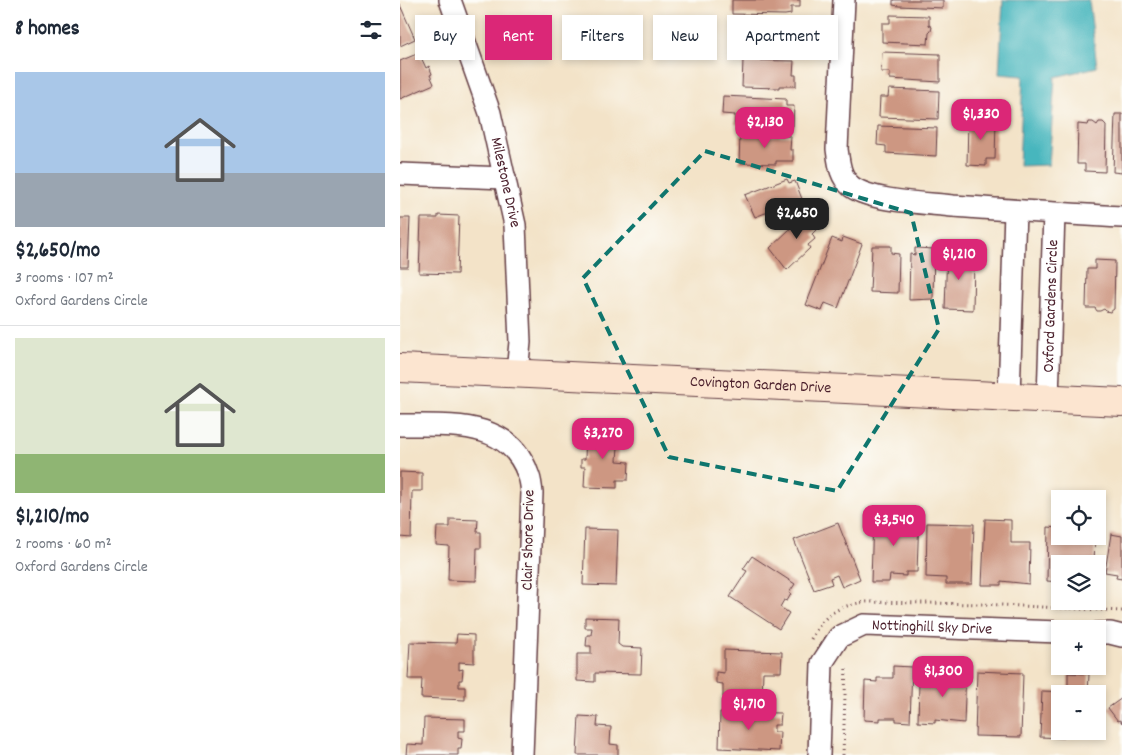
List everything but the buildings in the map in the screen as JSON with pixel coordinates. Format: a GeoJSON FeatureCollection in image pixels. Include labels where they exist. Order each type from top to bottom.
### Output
{"type":"FeatureCollection","features":[{"type":"Feature","properties":{"kind":"street","name":"Milestone Drive"},"geometry":{"type":"LineString","coordinates":[[450,0],[490,113],[515,225],[520,342],[517,373]]}},
{"type":"Feature","properties":{"kind":"street"},"geometry":{"type":"LineString","coordinates":[[844,0],[837,149],[841,174],[852,186],[867,194],[915,202],[1054,214],[1122,217]]}},
{"type":"Feature","properties":{"kind":"street"},"geometry":{"type":"LineString","coordinates":[[400,174],[505,178]]}},
{"type":"Feature","properties":{"kind":"street"},"geometry":{"type":"LineString","coordinates":[[1009,396],[1015,211]]}},
{"type":"Feature","properties":{"kind":"street","name":"Oxford Gardens Circle"},"geometry":{"type":"LineString","coordinates":[[1048,398],[1054,214]]}},
{"type":"Feature","properties":{"kind":"street","name":"Covington Garden Drive"},"geometry":{"type":"LineString","coordinates":[[400,368],[1122,402]]}},
{"type":"Feature","properties":{"kind":"street","name":"Clair Shore Drive"},"geometry":{"type":"LineString","coordinates":[[400,425],[466,427],[484,431],[500,438],[512,447],[529,475],[532,493],[522,755]]}},
{"type":"Feature","properties":{"kind":"street","name":"Nottinghill Sky Drive"},"geometry":{"type":"LineString","coordinates":[[819,755],[822,663],[839,637],[864,625],[1051,632]]}},
{"type":"Feature","properties":{"kind":"street"},"geometry":{"type":"LineString","coordinates":[[1106,633],[1122,636]]}},
{"type":"Feature","properties":{"kind":"path"},"geometry":{"type":"LineString","coordinates":[[842,755],[848,658]]}},
{"type":"Feature","properties":{"kind":"highlighted area"},"geometry":{"type":"Polygon","coordinates":[[[705,151],[911,213],[939,329],[837,491],[669,457],[583,278],[705,151]]]}},
{"type":"Feature","properties":{"kind":"water"},"geometry":{"type":"Polygon","coordinates":[[[1003,0],[1089,0],[1097,67],[1055,77],[1049,165],[1019,166],[1023,76],[999,74],[1003,0]]]}}]}
